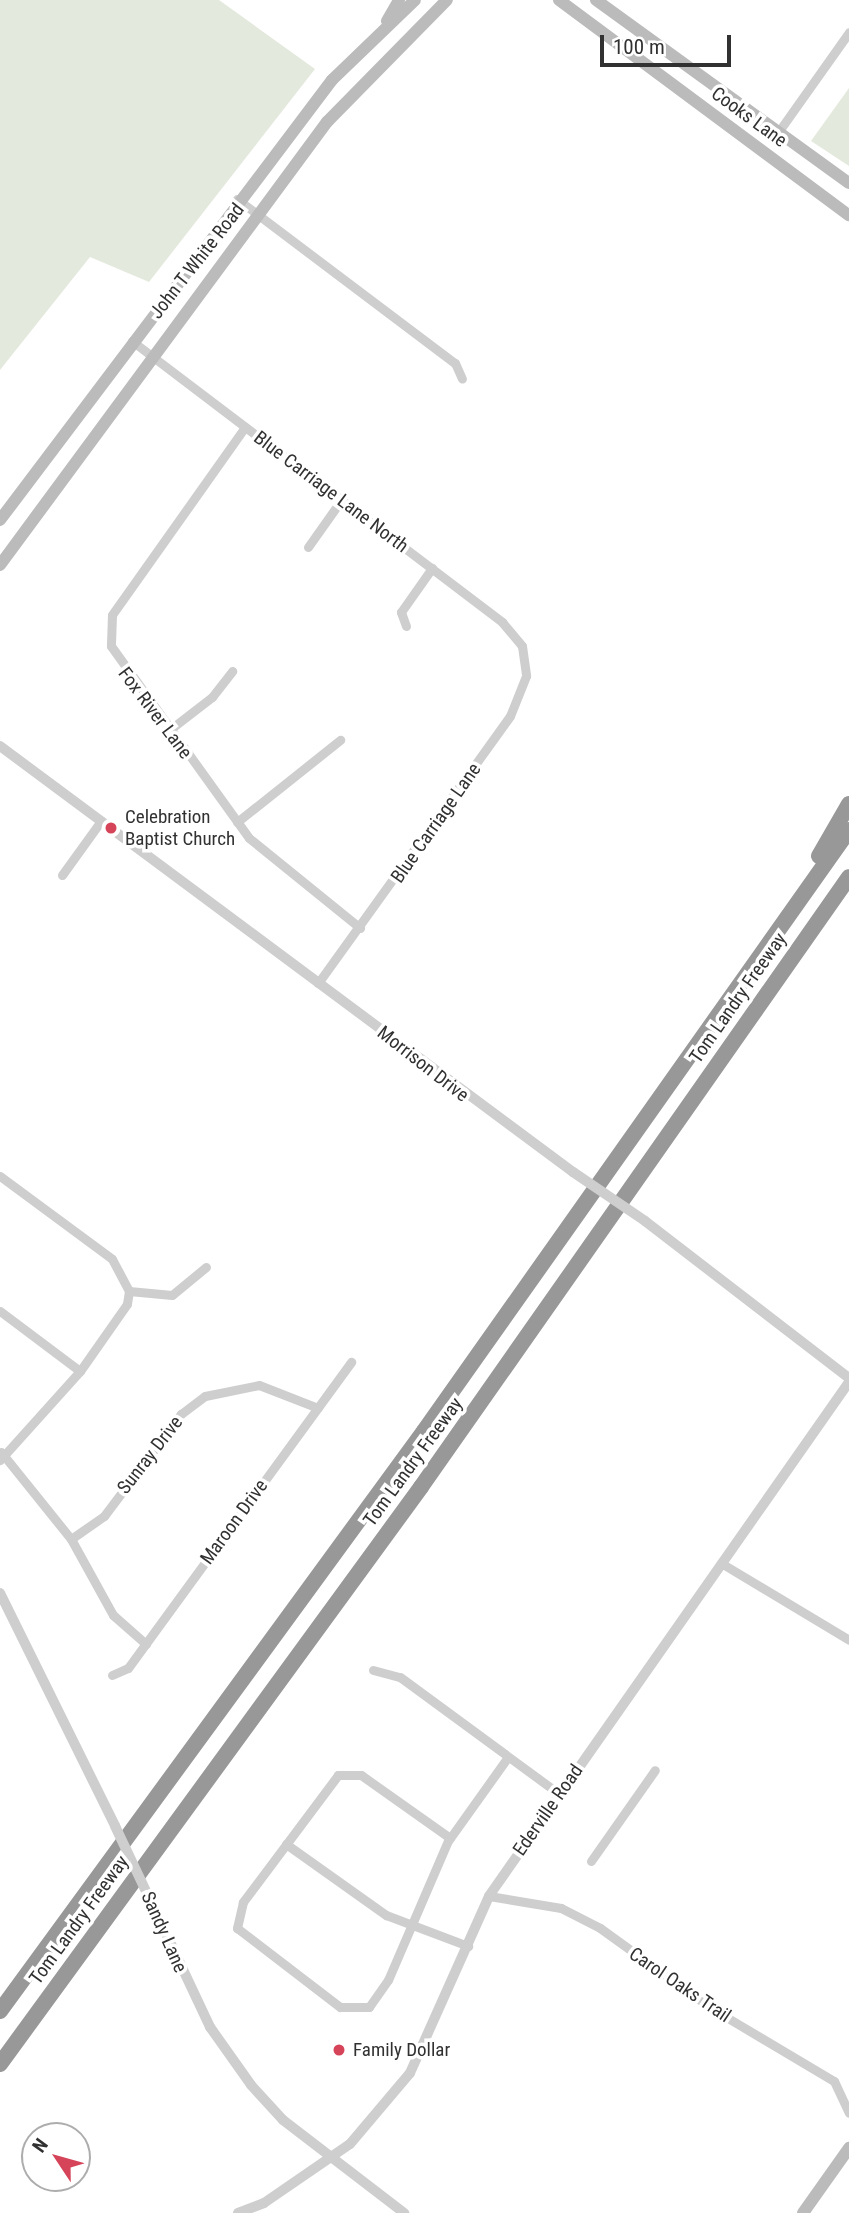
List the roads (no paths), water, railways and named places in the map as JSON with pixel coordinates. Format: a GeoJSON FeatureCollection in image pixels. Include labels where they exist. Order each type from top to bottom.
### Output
{"type":"FeatureCollection","features":[{"type":"Feature","properties":{"kind":"highway"},"geometry":{"type":"LineString","coordinates":[[772,940],[849,804]]}},
{"type":"Feature","properties":{"kind":"highway","name":"Tom Landry Freeway"},"geometry":{"type":"LineString","coordinates":[[0,2011],[849,830]]}},
{"type":"Feature","properties":{"kind":"highway","name":"Tom Landry Freeway"},"geometry":{"type":"LineString","coordinates":[[0,2064],[421,1487],[849,877]]}},
{"type":"Feature","properties":{"kind":"highway"},"geometry":{"type":"LineString","coordinates":[[795,953],[849,892]]}},
{"type":"Feature","properties":{"kind":"main road"},"geometry":{"type":"LineString","coordinates":[[379,35],[399,0]]}},
{"type":"Feature","properties":{"kind":"main road","name":"John T White Road"},"geometry":{"type":"LineString","coordinates":[[0,520],[237,200],[332,80],[415,0]]}},
{"type":"Feature","properties":{"kind":"main road","name":"John T White Road"},"geometry":{"type":"LineString","coordinates":[[0,565],[150,354],[345,100],[447,0]]}},
{"type":"Feature","properties":{"kind":"main road","name":"Cooks Lane"},"geometry":{"type":"LineString","coordinates":[[559,0],[849,215]]}},
{"type":"Feature","properties":{"kind":"main road","name":"Cooks Lane"},"geometry":{"type":"LineString","coordinates":[[596,0],[686,62],[847,181]]}},
{"type":"Feature","properties":{"kind":"main road"},"geometry":{"type":"LineString","coordinates":[[671,83],[686,62]]}},
{"type":"Feature","properties":{"kind":"main road"},"geometry":{"type":"LineString","coordinates":[[829,201],[847,181]]}},
{"type":"Feature","properties":{"kind":"main road"},"geometry":{"type":"LineString","coordinates":[[803,2213],[849,2148]]}},
{"type":"Feature","properties":{"kind":"street"},"geometry":{"type":"LineString","coordinates":[[779,131],[849,32]]}},
{"type":"Feature","properties":{"kind":"street"},"geometry":{"type":"LineString","coordinates":[[237,200],[455,363],[461,379]]}},
{"type":"Feature","properties":{"kind":"street","name":"Blue Carriage Lane North"},"geometry":{"type":"LineString","coordinates":[[132,341],[502,622],[523,650]]}},
{"type":"Feature","properties":{"kind":"street","name":"Fox River Lane"},"geometry":{"type":"LineString","coordinates":[[245,427],[112,615],[116,660],[237,822],[270,861],[360,928]]}},
{"type":"Feature","properties":{"kind":"street"},"geometry":{"type":"LineString","coordinates":[[308,547],[342,499]]}},
{"type":"Feature","properties":{"kind":"street"},"geometry":{"type":"LineString","coordinates":[[406,626],[401,612],[432,568]]}},
{"type":"Feature","properties":{"kind":"street","name":"Blue Carriage Lane"},"geometry":{"type":"LineString","coordinates":[[318,984],[510,716],[526,676],[523,650]]}},
{"type":"Feature","properties":{"kind":"street"},"geometry":{"type":"LineString","coordinates":[[168,731],[212,697],[232,671]]}},
{"type":"Feature","properties":{"kind":"street"},"geometry":{"type":"LineString","coordinates":[[237,822],[340,740]]}},
{"type":"Feature","properties":{"kind":"street","name":"Morrison Drive"},"geometry":{"type":"LineString","coordinates":[[2,751],[101,821],[573,1171],[645,1221],[849,1380]]}},
{"type":"Feature","properties":{"kind":"street"},"geometry":{"type":"LineString","coordinates":[[62,875],[101,821]]}},
{"type":"Feature","properties":{"kind":"street"},"geometry":{"type":"LineString","coordinates":[[0,1176],[112,1259],[129,1291],[127,1304],[80,1371],[2,1455],[71,1539],[113,1615],[146,1644]]}},
{"type":"Feature","properties":{"kind":"street"},"geometry":{"type":"LineString","coordinates":[[129,1291],[173,1295],[206,1266]]}},
{"type":"Feature","properties":{"kind":"street"},"geometry":{"type":"LineString","coordinates":[[0,1311],[80,1371]]}},
{"type":"Feature","properties":{"kind":"street","name":"Maroon Drive"},"geometry":{"type":"LineString","coordinates":[[113,1675],[128,1668],[351,1362]]}},
{"type":"Feature","properties":{"kind":"street","name":"Ederville Road"},"geometry":{"type":"LineString","coordinates":[[238,2213],[331,2158],[410,2073],[489,1896],[849,1380]]}},
{"type":"Feature","properties":{"kind":"street","name":"Sunray Drive"},"geometry":{"type":"LineString","coordinates":[[71,1539],[104,1516],[181,1414],[205,1396],[260,1385],[318,1408]]}},
{"type":"Feature","properties":{"kind":"street"},"geometry":{"type":"LineString","coordinates":[[721,1563],[849,1640]]}},
{"type":"Feature","properties":{"kind":"street","name":"Sandy Lane"},"geometry":{"type":"LineString","coordinates":[[0,1593],[226,2052],[283,2120],[404,2213]]}},
{"type":"Feature","properties":{"kind":"street"},"geometry":{"type":"LineString","coordinates":[[373,1670],[400,1677],[559,1794]]}},
{"type":"Feature","properties":{"kind":"street"},"geometry":{"type":"LineString","coordinates":[[450,1838],[351,1772],[327,1786],[236,1920],[243,1936],[340,2007],[369,2007],[388,1980],[408,1925],[450,1838],[508,1757]]}},
{"type":"Feature","properties":{"kind":"street"},"geometry":{"type":"LineString","coordinates":[[590,1861],[655,1770]]}},
{"type":"Feature","properties":{"kind":"street"},"geometry":{"type":"LineString","coordinates":[[286,1844],[408,1925],[468,1946]]}},
{"type":"Feature","properties":{"kind":"street","name":"Carol Oaks Trail"},"geometry":{"type":"LineString","coordinates":[[489,1896],[562,1908],[600,1927],[711,2008],[834,2081],[849,2113]]}},
{"type":"Feature","properties":{"kind":"place","name":"Celebration Baptist Church"},"geometry":{"type":"Point","coordinates":[111,828]}},
{"type":"Feature","properties":{"kind":"place","name":"Family Dollar"},"geometry":{"type":"Point","coordinates":[339,2050]}}]}
